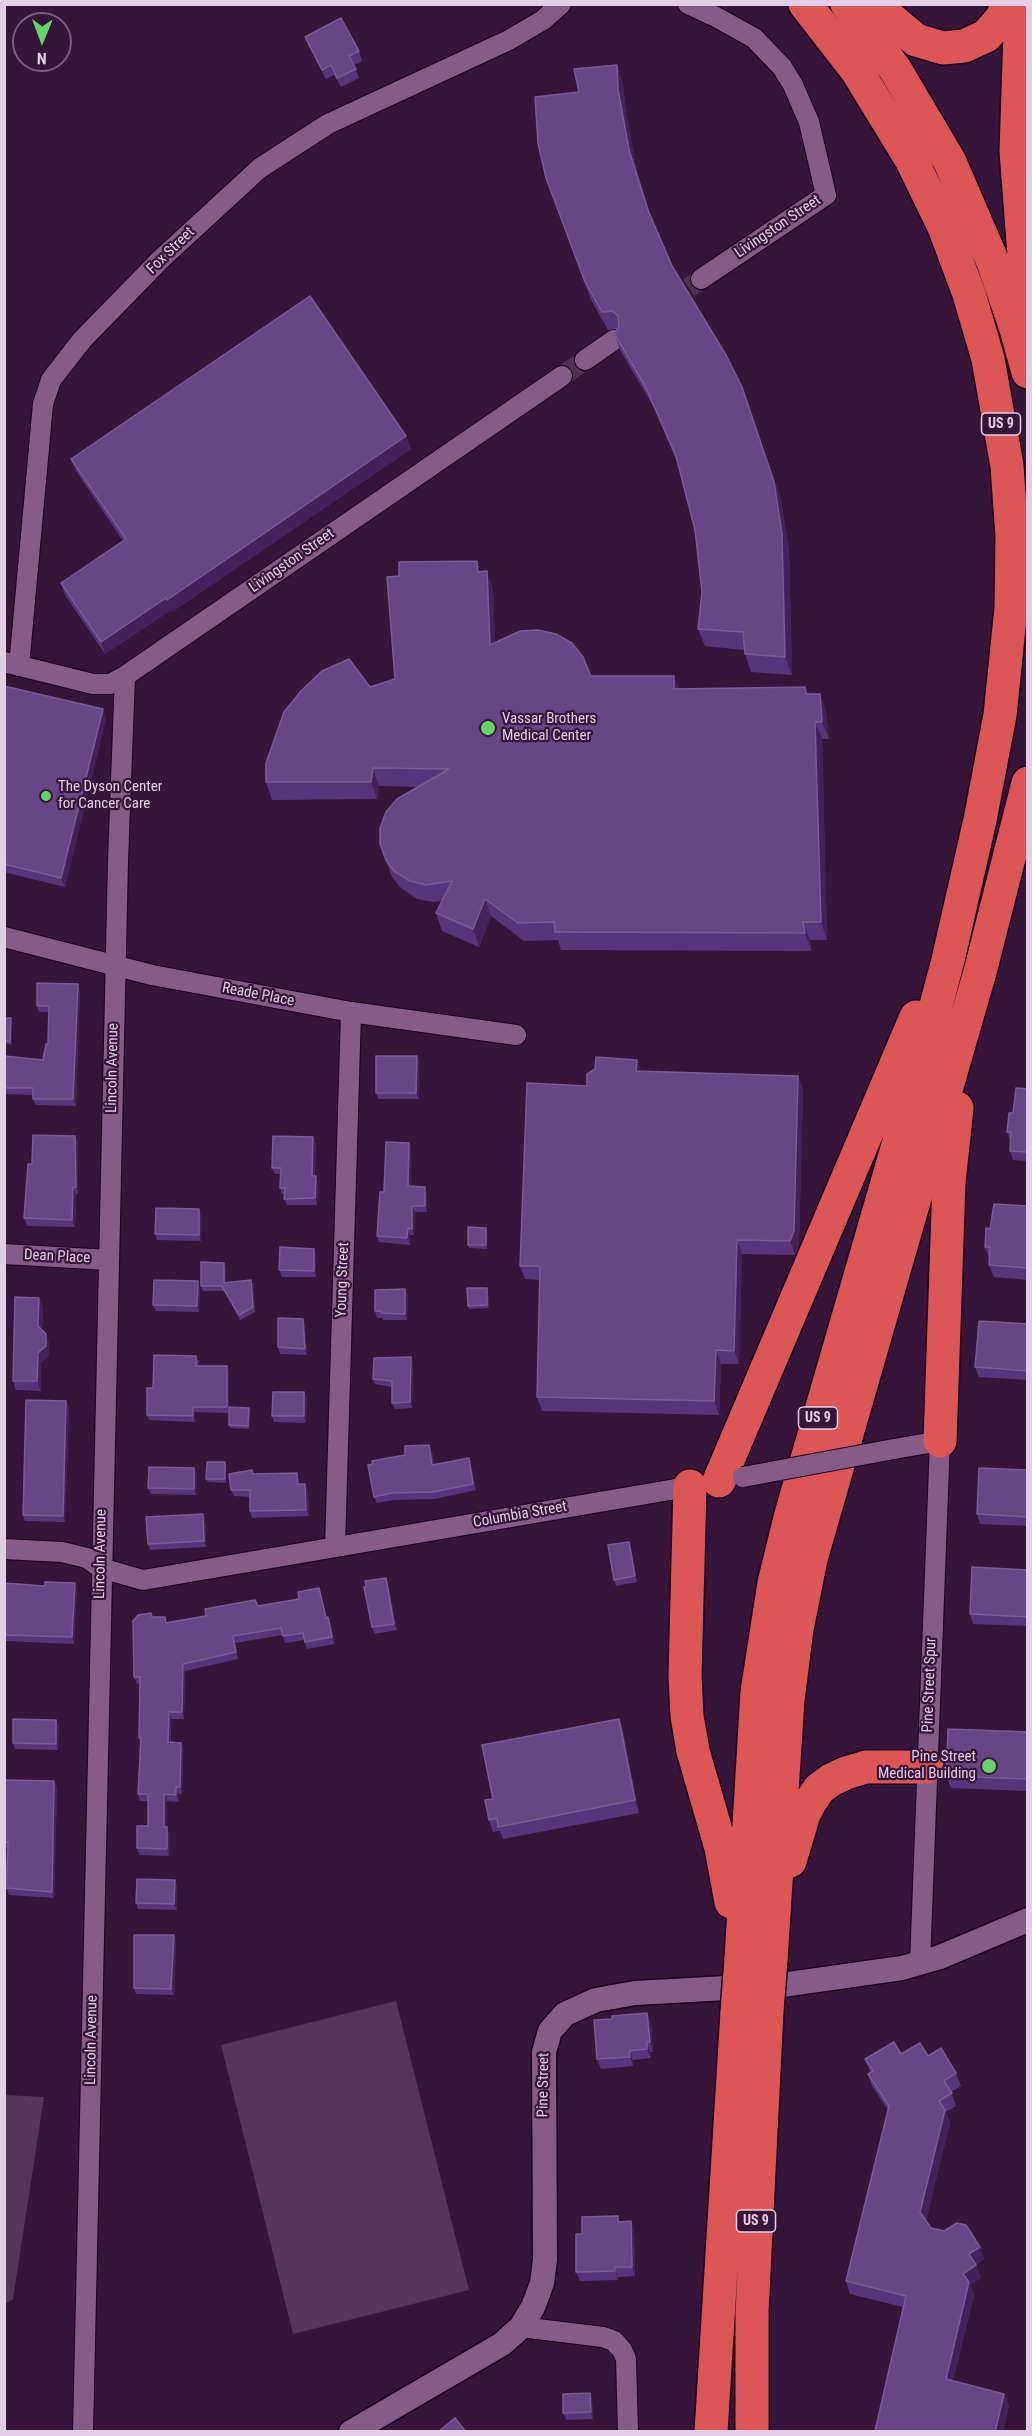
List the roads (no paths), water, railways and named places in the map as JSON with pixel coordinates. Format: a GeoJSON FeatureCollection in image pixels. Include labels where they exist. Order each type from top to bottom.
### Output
{"type":"FeatureCollection","features":[{"type":"Feature","properties":{"kind":"highway","name":"US 9"},"geometry":{"type":"LineString","coordinates":[[761,1952],[757,1692],[774,1583],[791,1514],[930,1031],[964,889],[1000,715],[1011,608],[1010,501],[996,396],[969,294],[929,194],[876,100],[805,4]]}},
{"type":"Feature","properties":{"kind":"highway"},"geometry":{"type":"LineString","coordinates":[[847,4],[895,69],[950,162],[993,262],[1028,372]]}},
{"type":"Feature","properties":{"kind":"highway"},"geometry":{"type":"LineString","coordinates":[[873,4],[916,40],[943,48],[964,46],[986,36],[1002,18],[1007,4]]}},
{"type":"Feature","properties":{"kind":"highway"},"geometry":{"type":"LineString","coordinates":[[1021,4],[1016,151],[1028,307]]}},
{"type":"Feature","properties":{"kind":"highway","name":"US 9"},"geometry":{"type":"LineString","coordinates":[[711,2432],[752,2011],[761,1952],[792,1664],[804,1594],[826,1502],[980,972],[1028,783]]}},
{"type":"Feature","properties":{"kind":"highway"},"geometry":{"type":"LineString","coordinates":[[761,1952],[723,1856],[693,1751],[687,1716],[685,1676],[717,1481],[933,978],[964,889]]}},
{"type":"Feature","properties":{"kind":"highway"},"geometry":{"type":"LineString","coordinates":[[940,1441],[950,1160],[980,972]]}},
{"type":"Feature","properties":{"kind":"highway"},"geometry":{"type":"LineString","coordinates":[[761,1952],[799,1830],[807,1808],[819,1789],[831,1780],[866,1767],[927,1767]]}},
{"type":"Feature","properties":{"kind":"highway","name":"US 9"},"geometry":{"type":"LineString","coordinates":[[752,2011],[752,2432]]}},
{"type":"Feature","properties":{"kind":"street","name":"Fox Street"},"geometry":{"type":"LineString","coordinates":[[12,664],[43,404],[51,380],[82,340],[161,259],[260,168],[328,124],[509,40],[543,20],[561,4]]}},
{"type":"Feature","properties":{"kind":"street","name":"Livingston Street"},"geometry":{"type":"LineString","coordinates":[[688,4],[754,38],[782,67],[793,85],[809,122],[826,195],[701,279]]}},
{"type":"Feature","properties":{"kind":"street"},"geometry":{"type":"LineString","coordinates":[[585,360],[614,340]]}},
{"type":"Feature","properties":{"kind":"street","name":"Livingston Street"},"geometry":{"type":"LineString","coordinates":[[12,664],[93,684],[110,684],[125,676],[562,376]]}},
{"type":"Feature","properties":{"kind":"street","name":"Lincoln Avenue"},"geometry":{"type":"LineString","coordinates":[[83,2432],[101,1568],[125,676]]}},
{"type":"Feature","properties":{"kind":"street","name":"Reade Place"},"geometry":{"type":"LineString","coordinates":[[4,937],[152,975],[351,1012],[516,1035]]}},
{"type":"Feature","properties":{"kind":"street","name":"Young Street"},"geometry":{"type":"LineString","coordinates":[[335,1547],[351,1012]]}},
{"type":"Feature","properties":{"kind":"street","name":"Dean Place"},"geometry":{"type":"LineString","coordinates":[[4,1254],[109,1260]]}},
{"type":"Feature","properties":{"kind":"street","name":"Columbia Street"},"geometry":{"type":"LineString","coordinates":[[4,1548],[62,1552],[87,1558],[101,1568],[143,1580],[940,1441]]}},
{"type":"Feature","properties":{"kind":"street","name":"Pine Street Spur"},"geometry":{"type":"LineString","coordinates":[[920,1964],[940,1441]]}},
{"type":"Feature","properties":{"kind":"street","name":"Pine Street"},"geometry":{"type":"LineString","coordinates":[[351,2432],[502,2344],[521,2327],[536,2299],[542,2283],[545,2260],[543,2065],[546,2041],[556,2021],[574,2007],[612,1996],[660,1990],[782,1985],[858,1976],[920,1964],[1028,1920]]}},
{"type":"Feature","properties":{"kind":"street"},"geometry":{"type":"LineString","coordinates":[[521,2327],[603,2337],[614,2341],[626,2359],[628,2432]]}},
{"type":"Feature","properties":{"kind":"tunnel"},"geometry":{"type":"LineString","coordinates":[[664,305],[701,279]]}},
{"type":"Feature","properties":{"kind":"tunnel"},"geometry":{"type":"LineString","coordinates":[[562,376],[585,360]]}},
{"type":"Feature","properties":{"kind":"place","name":"Vassar Brothers Medical Center"},"geometry":{"type":"Point","coordinates":[488,728]}},
{"type":"Feature","properties":{"kind":"place","name":"The Dyson Center for Cancer Care"},"geometry":{"type":"Point","coordinates":[46,796]}},
{"type":"Feature","properties":{"kind":"place","name":"Pine Street Medical Building"},"geometry":{"type":"Point","coordinates":[989,1766]}}]}
